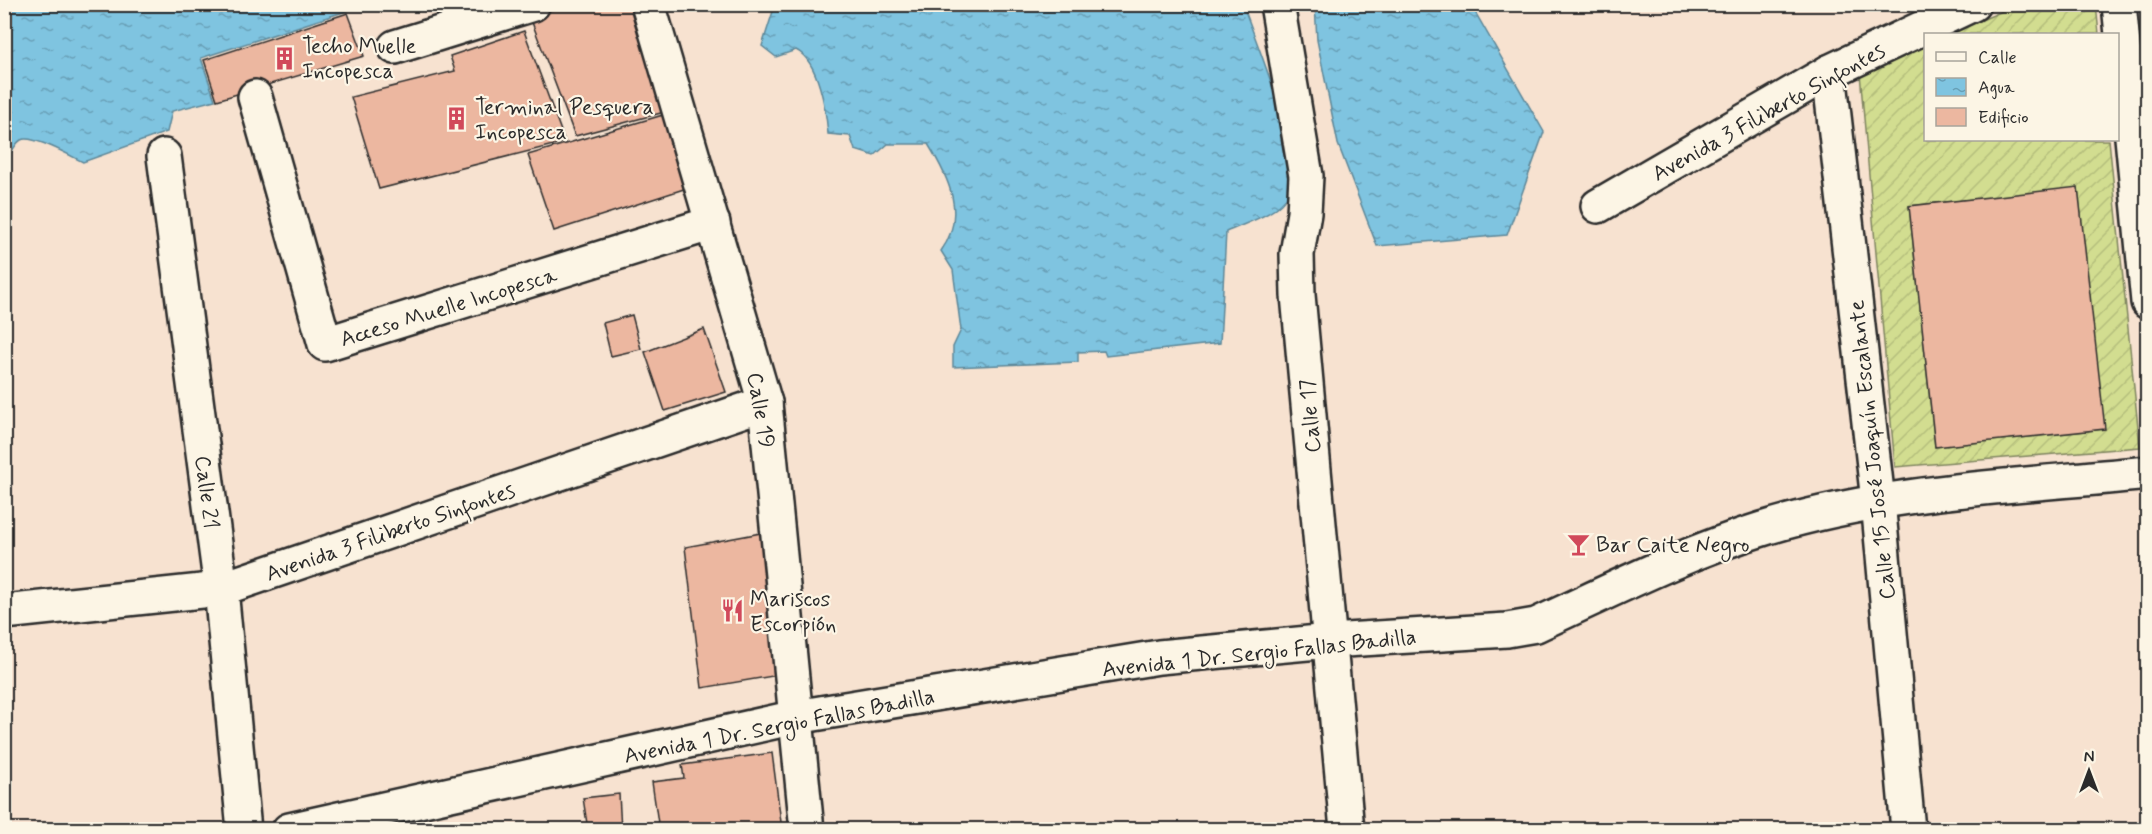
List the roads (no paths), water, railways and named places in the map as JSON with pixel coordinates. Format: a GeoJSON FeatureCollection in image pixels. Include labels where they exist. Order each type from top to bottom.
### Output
{"type":"FeatureCollection","features":[{"type":"Feature","properties":{"kind":"street"},"geometry":{"type":"LineString","coordinates":[[394,47],[533,4]]}},
{"type":"Feature","properties":{"kind":"street","name":"Calle 19"},"geometry":{"type":"LineString","coordinates":[[648,4],[765,403],[807,830]]}},
{"type":"Feature","properties":{"kind":"street","name":"Calle 17"},"geometry":{"type":"LineString","coordinates":[[1277,4],[1306,176],[1297,254],[1298,295],[1347,830]]}},
{"type":"Feature","properties":{"kind":"street","name":"Avenida 3 Filiberto Sinfontes"},"geometry":{"type":"LineString","coordinates":[[1598,206],[1829,72],[1973,4]]}},
{"type":"Feature","properties":{"kind":"street"},"geometry":{"type":"LineString","coordinates":[[2119,4],[2148,302]]}},
{"type":"Feature","properties":{"kind":"street","name":"Calle 15 José Joaquín Escalante"},"geometry":{"type":"LineString","coordinates":[[1829,72],[1878,501],[1908,830]]}},
{"type":"Feature","properties":{"kind":"street","name":"Acceso Muelle Incopesca"},"geometry":{"type":"LineString","coordinates":[[255,97],[325,344],[713,223]]}},
{"type":"Feature","properties":{"kind":"street","name":"Calle 21"},"geometry":{"type":"LineString","coordinates":[[164,156],[220,589],[244,830]]}},
{"type":"Feature","properties":{"kind":"street","name":"Avenida 3 Filiberto Sinfontes"},"geometry":{"type":"LineString","coordinates":[[4,612],[220,589],[765,403]]}},
{"type":"Feature","properties":{"kind":"street","name":"Avenida 1 Dr. Sergio Fallas Badilla"},"geometry":{"type":"LineString","coordinates":[[289,830],[796,717],[1159,657],[1329,641],[1508,630],[1536,625],[1709,547],[1763,528],[1878,501],[2148,472]]}},
{"type":"Feature","properties":{"kind":"water"},"geometry":{"type":"Polygon","coordinates":[[[5,4],[365,5],[201,58],[215,100],[172,111],[167,132],[83,162],[52,146],[26,139],[21,140],[5,157],[5,4]]]}},
{"type":"Feature","properties":{"kind":"water"},"geometry":{"type":"Polygon","coordinates":[[[775,5],[1243,5],[1268,72],[1285,129],[1292,178],[1288,195],[1276,208],[1260,218],[1226,232],[1220,343],[1106,356],[1104,351],[1078,352],[1078,362],[953,367],[953,347],[961,330],[953,270],[941,251],[949,237],[954,210],[943,170],[928,144],[888,144],[874,156],[855,150],[850,136],[828,134],[816,75],[804,56],[796,50],[776,57],[762,46],[775,5]]]}},
{"type":"Feature","properties":{"kind":"water"},"geometry":{"type":"Polygon","coordinates":[[[1315,5],[1471,5],[1544,132],[1507,235],[1377,246],[1338,144],[1317,40],[1315,5]]]}},
{"type":"Feature","properties":{"kind":"place","name":"Techo Muelle Incopesca"},"geometry":{"type":"Point","coordinates":[284,58]}},
{"type":"Feature","properties":{"kind":"place","name":"Terminal Pesquera Incopesca"},"geometry":{"type":"Point","coordinates":[457,119]}},
{"type":"Feature","properties":{"kind":"place","name":"Bar Caite Negro"},"geometry":{"type":"Point","coordinates":[1578,544]}},
{"type":"Feature","properties":{"kind":"place","name":"Mariscos Escorpión"},"geometry":{"type":"Point","coordinates":[732,611]}}]}
